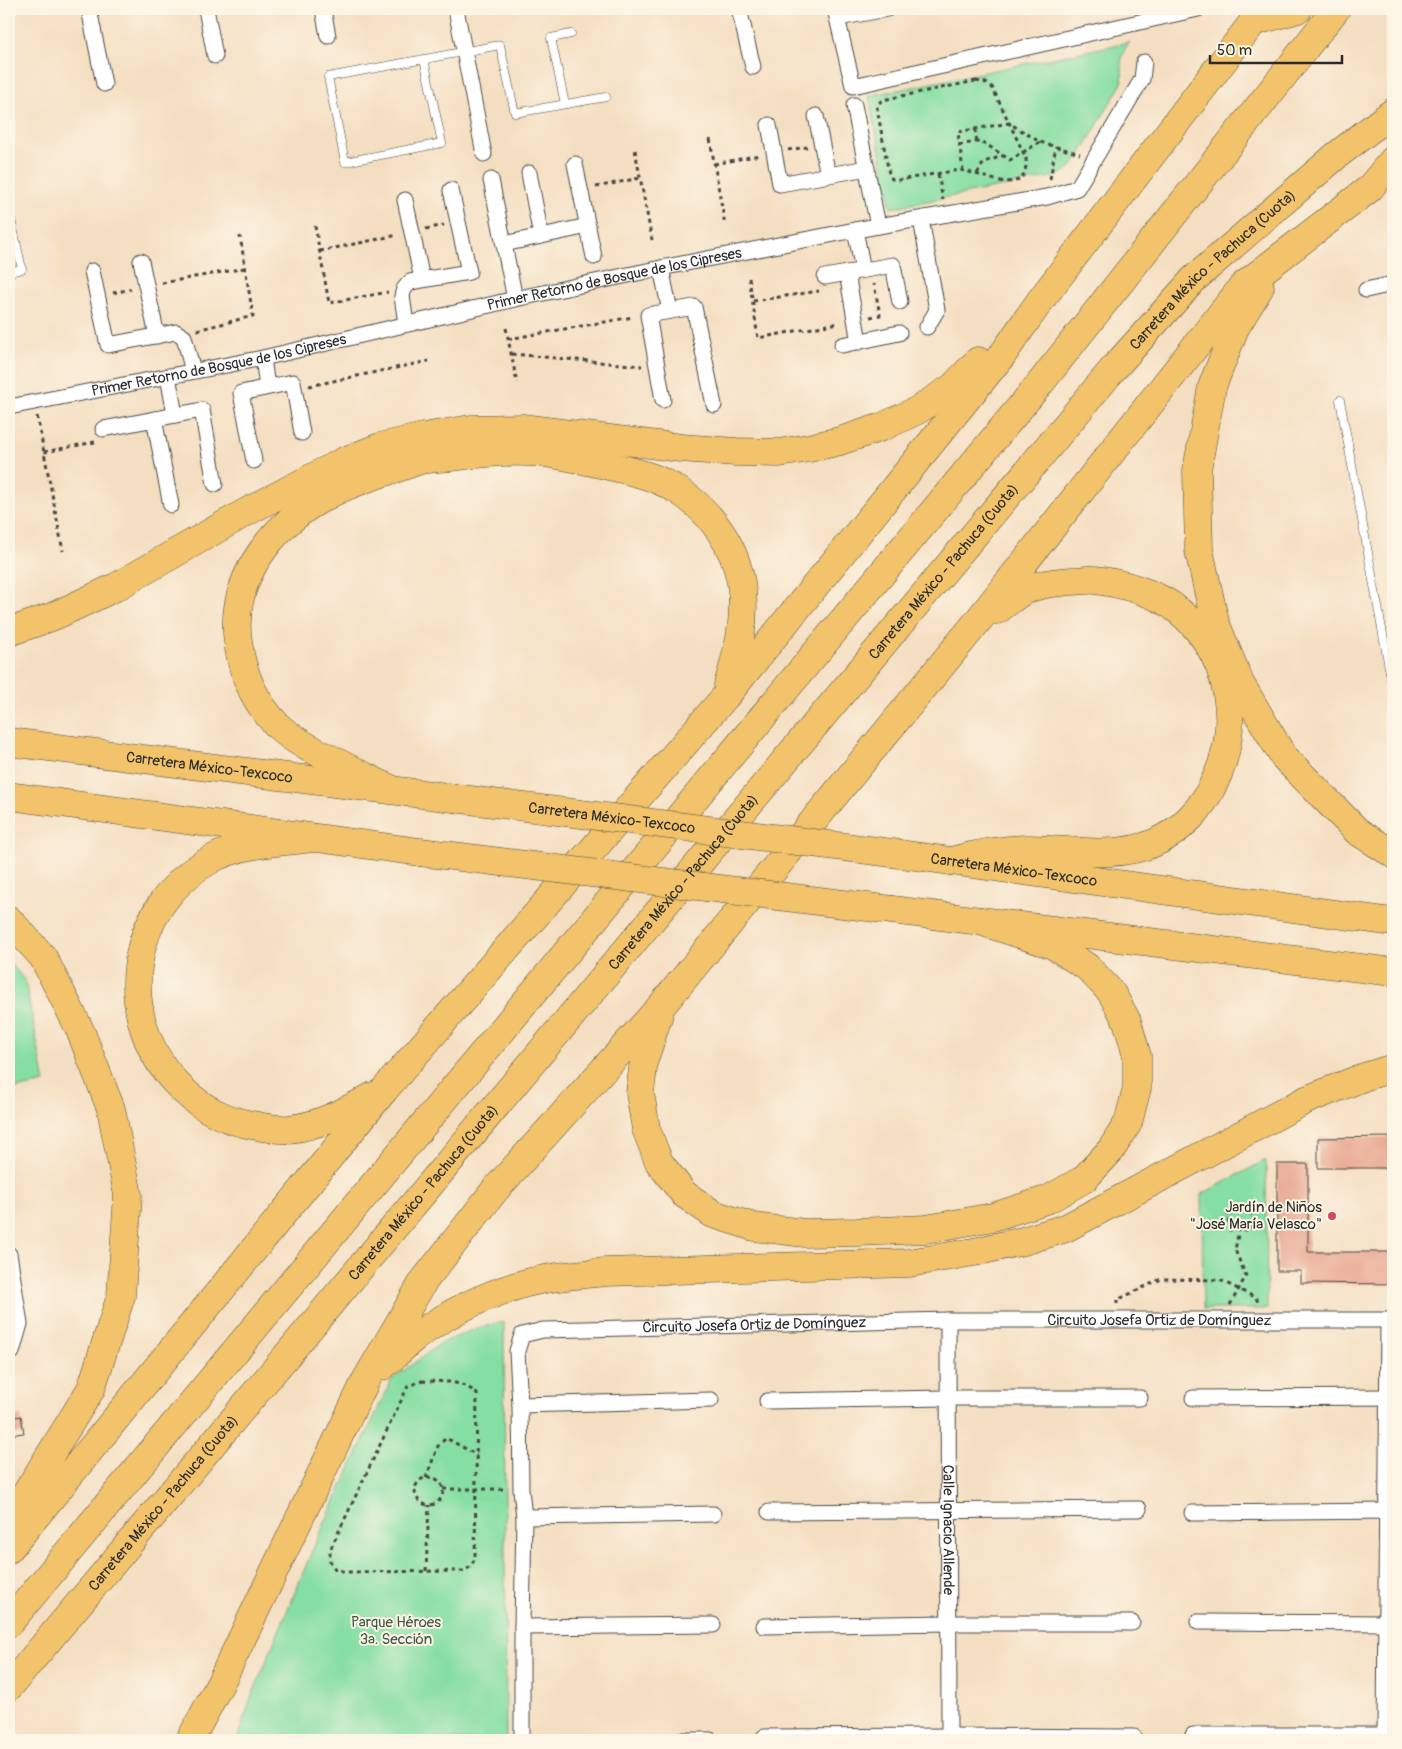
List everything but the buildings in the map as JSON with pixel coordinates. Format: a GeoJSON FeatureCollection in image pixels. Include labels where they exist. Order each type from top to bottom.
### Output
{"type":"FeatureCollection","features":[{"type":"Feature","properties":{"kind":"highway"},"geometry":{"type":"LineString","coordinates":[[9,1549],[386,1089],[724,697],[1004,354],[1040,301],[1252,22],[1298,9]]}},
{"type":"Feature","properties":{"kind":"highway"},"geometry":{"type":"LineString","coordinates":[[9,1623],[1042,381],[1336,9]]}},
{"type":"Feature","properties":{"kind":"highway","name":"Carretera México - Pachuca (Cuota)"},"geometry":{"type":"LineString","coordinates":[[9,1687],[1114,368],[1194,279],[1338,155],[1393,112]]}},
{"type":"Feature","properties":{"kind":"highway"},"geometry":{"type":"LineString","coordinates":[[190,1740],[221,1682],[366,1380],[423,1282],[495,1190],[663,1004],[973,627],[1244,285],[1369,188],[1393,160]]}},
{"type":"Feature","properties":{"kind":"highway"},"geometry":{"type":"LineString","coordinates":[[1277,260],[1236,328],[1212,387],[1197,470],[1199,550],[1216,622],[1240,683],[1283,756],[1357,831],[1393,854]]}},
{"type":"Feature","properties":{"kind":"highway"},"geometry":{"type":"LineString","coordinates":[[9,632],[54,616],[116,587],[250,510],[344,461],[380,447],[423,437],[471,429],[522,428],[681,448],[754,452],[779,452],[810,448],[840,441],[882,427],[918,410],[953,387],[1040,301]]}},
{"type":"Feature","properties":{"kind":"highway"},"geometry":{"type":"LineString","coordinates":[[391,789],[304,746],[279,727],[258,703],[246,676],[238,648],[237,624],[241,598],[248,574],[262,550],[278,531],[296,516],[328,495],[373,476],[421,460],[474,454],[527,452],[579,459],[638,472],[678,490],[703,510],[722,532],[741,580],[744,605],[742,635],[724,697]]}},
{"type":"Feature","properties":{"kind":"highway"},"geometry":{"type":"LineString","coordinates":[[952,861],[1009,850],[1088,852],[1128,850],[1153,843],[1174,832],[1208,796],[1220,771],[1228,742],[1230,711],[1225,681],[1215,656],[1200,634],[1179,611],[1154,596],[1126,585],[1093,580],[1058,582],[1028,589],[973,627]]}},
{"type":"Feature","properties":{"kind":"highway","name":"Carretera México-Texcoco"},"geometry":{"type":"LineString","coordinates":[[9,742],[900,854],[1393,922]]}},
{"type":"Feature","properties":{"kind":"highway"},"geometry":{"type":"LineString","coordinates":[[9,796],[420,852],[1393,972]]}},
{"type":"Feature","properties":{"kind":"highway"},"geometry":{"type":"LineString","coordinates":[[313,838],[236,850],[212,859],[193,870],[174,887],[162,902],[153,920],[139,959],[136,978],[137,997],[147,1040],[161,1066],[185,1093],[211,1111],[235,1122],[288,1129],[313,1125],[336,1117],[386,1089]]}},
{"type":"Feature","properties":{"kind":"highway"},"geometry":{"type":"LineString","coordinates":[[9,920],[43,957],[80,1030],[111,1109],[128,1195],[121,1296],[91,1390],[9,1521]]}},
{"type":"Feature","properties":{"kind":"highway"},"geometry":{"type":"LineString","coordinates":[[663,1004],[644,1060],[640,1093],[646,1129],[659,1162],[684,1194],[714,1214],[754,1226],[805,1232],[926,1229],[993,1217],[1049,1199],[1084,1179],[1111,1150],[1128,1124],[1137,1088],[1136,1056],[1127,1020],[1111,992],[1087,967],[1053,945],[980,921]]}},
{"type":"Feature","properties":{"kind":"highway"},"geometry":{"type":"LineString","coordinates":[[366,1380],[415,1338],[451,1314],[489,1296],[524,1283],[560,1276],[606,1272],[909,1263],[974,1252],[1023,1241],[1066,1228],[1306,1100],[1364,1077],[1393,1068]]}},
{"type":"Feature","properties":{"kind":"highway"},"geometry":{"type":"LineString","coordinates":[[199,1740],[221,1682]]}},
{"type":"Feature","properties":{"kind":"street"},"geometry":{"type":"LineString","coordinates":[[89,9],[104,84]]}},
{"type":"Feature","properties":{"kind":"street"},"geometry":{"type":"LineString","coordinates":[[206,9],[216,56]]}},
{"type":"Feature","properties":{"kind":"street"},"geometry":{"type":"LineString","coordinates":[[323,9],[328,36]]}},
{"type":"Feature","properties":{"kind":"street"},"geometry":{"type":"LineString","coordinates":[[456,9],[484,154]]}},
{"type":"Feature","properties":{"kind":"street"},"geometry":{"type":"LineString","coordinates":[[739,9],[753,67]]}},
{"type":"Feature","properties":{"kind":"street"},"geometry":{"type":"LineString","coordinates":[[887,9],[837,14],[853,86],[1198,9]]}},
{"type":"Feature","properties":{"kind":"street","name":"Primer Retorno de Bosque de los Cipreses"},"geometry":{"type":"LineString","coordinates":[[10,405],[263,358],[515,299],[661,268],[855,230],[1047,197],[1077,188],[1142,79],[1144,62]]}},
{"type":"Feature","properties":{"kind":"street"},"geometry":{"type":"LineString","coordinates":[[854,105],[878,226]]}},
{"type":"Feature","properties":{"kind":"street"},"geometry":{"type":"LineString","coordinates":[[816,116],[828,175]]}},
{"type":"Feature","properties":{"kind":"street"},"geometry":{"type":"LineString","coordinates":[[769,124],[780,184],[866,168]]}},
{"type":"Feature","properties":{"kind":"street"},"geometry":{"type":"LineString","coordinates":[[575,164],[594,257]]}},
{"type":"Feature","properties":{"kind":"street"},"geometry":{"type":"LineString","coordinates":[[529,173],[541,236]]}},
{"type":"Feature","properties":{"kind":"street"},"geometry":{"type":"LineString","coordinates":[[491,180],[515,299]]}},
{"type":"Feature","properties":{"kind":"street"},"geometry":{"type":"LineString","coordinates":[[406,324],[402,296],[404,289],[410,282],[469,272],[451,190]]}},
{"type":"Feature","properties":{"kind":"street"},"geometry":{"type":"LineString","coordinates":[[405,200],[422,279]]}},
{"type":"Feature","properties":{"kind":"street"},"geometry":{"type":"LineString","coordinates":[[921,219],[937,310],[928,327]]}},
{"type":"Feature","properties":{"kind":"street"},"geometry":{"type":"LineString","coordinates":[[504,244],[588,226]]}},
{"type":"Feature","properties":{"kind":"street"},"geometry":{"type":"LineString","coordinates":[[855,230],[867,270]]}},
{"type":"Feature","properties":{"kind":"street"},"geometry":{"type":"LineString","coordinates":[[141,260],[157,336]]}},
{"type":"Feature","properties":{"kind":"street"},"geometry":{"type":"LineString","coordinates":[[825,277],[848,280],[867,270],[893,265],[900,302]]}},
{"type":"Feature","properties":{"kind":"street"},"geometry":{"type":"LineString","coordinates":[[661,268],[670,311]]}},
{"type":"Feature","properties":{"kind":"street"},"geometry":{"type":"LineString","coordinates":[[92,271],[108,346],[176,332],[184,337],[193,371]]}},
{"type":"Feature","properties":{"kind":"street"},"geometry":{"type":"LineString","coordinates":[[848,280],[859,342]]}},
{"type":"Feature","properties":{"kind":"street"},"geometry":{"type":"LineString","coordinates":[[1366,290],[1393,284]]}},
{"type":"Feature","properties":{"kind":"street"},"geometry":{"type":"LineString","coordinates":[[664,400],[648,315],[694,307],[714,405]]}},
{"type":"Feature","properties":{"kind":"street"},"geometry":{"type":"LineString","coordinates":[[842,345],[899,333]]}},
{"type":"Feature","properties":{"kind":"street"},"geometry":{"type":"LineString","coordinates":[[263,358],[266,387]]}},
{"type":"Feature","properties":{"kind":"street"},"geometry":{"type":"LineString","coordinates":[[168,376],[175,415]]}},
{"type":"Feature","properties":{"kind":"street"},"geometry":{"type":"LineString","coordinates":[[254,461],[241,393],[293,382],[302,433]]}},
{"type":"Feature","properties":{"kind":"street"},"geometry":{"type":"LineString","coordinates":[[100,435],[154,419],[202,410],[215,484]]}},
{"type":"Feature","properties":{"kind":"street"},"geometry":{"type":"LineString","coordinates":[[154,419],[171,505]]}},
{"type":"Feature","properties":{"kind":"street"},"geometry":{"type":"LineString","coordinates":[[9,1254],[20,1324],[10,1353]]}},
{"type":"Feature","properties":{"kind":"street","name":"Circuito Josefa Ortiz de Domínguez"},"geometry":{"type":"LineString","coordinates":[[522,1740],[524,1517],[521,1489],[518,1352],[522,1335],[543,1330],[948,1320],[1391,1320]]}},
{"type":"Feature","properties":{"kind":"street","name":"Calle Ignacio Allende"},"geometry":{"type":"LineString","coordinates":[[948,1320],[949,1738]]}},
{"type":"Feature","properties":{"kind":"street"},"geometry":{"type":"LineString","coordinates":[[1193,1735],[1388,1737],[1391,1320]]}},
{"type":"Feature","properties":{"kind":"street"},"geometry":{"type":"LineString","coordinates":[[1193,1398],[1390,1397]]}},
{"type":"Feature","properties":{"kind":"street"},"geometry":{"type":"LineString","coordinates":[[766,1401],[948,1398],[1140,1398]]}},
{"type":"Feature","properties":{"kind":"street"},"geometry":{"type":"LineString","coordinates":[[520,1405],[711,1400]]}},
{"type":"Feature","properties":{"kind":"street"},"geometry":{"type":"LineString","coordinates":[[769,1512],[1139,1509]]}},
{"type":"Feature","properties":{"kind":"street"},"geometry":{"type":"LineString","coordinates":[[1192,1513],[1390,1511]]}},
{"type":"Feature","properties":{"kind":"street"},"geometry":{"type":"LineString","coordinates":[[524,1517],[713,1514]]}},
{"type":"Feature","properties":{"kind":"street"},"geometry":{"type":"LineString","coordinates":[[1198,1622],[1390,1623]]}},
{"type":"Feature","properties":{"kind":"street"},"geometry":{"type":"LineString","coordinates":[[764,1626],[1132,1623]]}},
{"type":"Feature","properties":{"kind":"street"},"geometry":{"type":"LineString","coordinates":[[522,1627],[713,1625]]}},
{"type":"Feature","properties":{"kind":"street"},"geometry":{"type":"LineString","coordinates":[[764,1738],[1134,1737]]}},
{"type":"Feature","properties":{"kind":"street"},"geometry":{"type":"LineString","coordinates":[[680,1740],[710,1740]]}},
{"type":"Feature","properties":{"kind":"lane"},"geometry":{"type":"LineString","coordinates":[[565,104],[551,38],[571,34]]}},
{"type":"Feature","properties":{"kind":"lane"},"geometry":{"type":"LineString","coordinates":[[424,59],[442,143],[345,162],[328,77],[464,51],[500,45],[515,113],[606,97]]}},
{"type":"Feature","properties":{"kind":"lane"},"geometry":{"type":"LineString","coordinates":[[9,210],[22,269],[9,272]]}},
{"type":"Feature","properties":{"kind":"lane"},"geometry":{"type":"LineString","coordinates":[[1340,400],[1393,690]]}},
{"type":"Feature","properties":{"kind":"path"},"geometry":{"type":"LineString","coordinates":[[976,81],[986,83],[992,87],[1023,152],[1026,158],[1024,175],[1018,180],[1005,183],[963,171],[899,180],[892,179],[889,174],[877,108],[878,102],[976,81]]}},
{"type":"Feature","properties":{"kind":"path"},"geometry":{"type":"LineString","coordinates":[[963,171],[958,132],[1009,123],[1040,142],[1096,158]]}},
{"type":"Feature","properties":{"kind":"path"},"geometry":{"type":"LineString","coordinates":[[975,129],[977,142]]}},
{"type":"Feature","properties":{"kind":"path"},"geometry":{"type":"LineString","coordinates":[[710,139],[726,225]]}},
{"type":"Feature","properties":{"kind":"path"},"geometry":{"type":"LineString","coordinates":[[959,145],[981,141],[1010,160],[1040,142]]}},
{"type":"Feature","properties":{"kind":"path"},"geometry":{"type":"LineString","coordinates":[[1047,197],[1056,146]]}},
{"type":"Feature","properties":{"kind":"path"},"geometry":{"type":"LineString","coordinates":[[634,150],[652,240]]}},
{"type":"Feature","properties":{"kind":"path"},"geometry":{"type":"LineString","coordinates":[[977,174],[984,162],[1003,156]]}},
{"type":"Feature","properties":{"kind":"path"},"geometry":{"type":"LineString","coordinates":[[938,174],[946,215]]}},
{"type":"Feature","properties":{"kind":"path"},"geometry":{"type":"LineString","coordinates":[[580,190],[640,178]]}},
{"type":"Feature","properties":{"kind":"path"},"geometry":{"type":"LineString","coordinates":[[320,251],[458,222]]}},
{"type":"Feature","properties":{"kind":"path"},"geometry":{"type":"LineString","coordinates":[[315,226],[330,303],[404,289]]}},
{"type":"Feature","properties":{"kind":"path"},"geometry":{"type":"LineString","coordinates":[[176,332],[192,332],[253,316],[240,236]]}},
{"type":"Feature","properties":{"kind":"path"},"geometry":{"type":"LineString","coordinates":[[97,296],[245,268]]}},
{"type":"Feature","properties":{"kind":"path"},"geometry":{"type":"LineString","coordinates":[[749,278],[758,338],[880,315],[867,270]]}},
{"type":"Feature","properties":{"kind":"path"},"geometry":{"type":"LineString","coordinates":[[753,301],[848,280]]}},
{"type":"Feature","properties":{"kind":"path"},"geometry":{"type":"LineString","coordinates":[[508,339],[648,315]]}},
{"type":"Feature","properties":{"kind":"path"},"geometry":{"type":"LineString","coordinates":[[506,328],[517,383]]}},
{"type":"Feature","properties":{"kind":"path"},"geometry":{"type":"LineString","coordinates":[[512,354],[657,368]]}},
{"type":"Feature","properties":{"kind":"path"},"geometry":{"type":"LineString","coordinates":[[294,389],[429,362]]}},
{"type":"Feature","properties":{"kind":"path"},"geometry":{"type":"LineString","coordinates":[[34,401],[64,550]]}},
{"type":"Feature","properties":{"kind":"path"},"geometry":{"type":"LineString","coordinates":[[44,452],[100,435]]}},
{"type":"Feature","properties":{"kind":"path"},"geometry":{"type":"LineString","coordinates":[[9,1024],[11,1027],[9,1032]]}},
{"type":"Feature","properties":{"kind":"path"},"geometry":{"type":"LineString","coordinates":[[1244,1206],[1255,1218],[1250,1230],[1239,1230],[1230,1230],[1228,1215],[1244,1206]]}},
{"type":"Feature","properties":{"kind":"path"},"geometry":{"type":"LineString","coordinates":[[1223,1320],[1246,1276],[1235,1250],[1239,1230]]}},
{"type":"Feature","properties":{"kind":"path"},"geometry":{"type":"LineString","coordinates":[[1116,1320],[1117,1300],[1161,1278],[1220,1280],[1256,1298],[1269,1320]]}},
{"type":"Feature","properties":{"kind":"path"},"geometry":{"type":"LineString","coordinates":[[422,1381],[460,1383],[478,1394],[476,1489],[476,1558],[471,1566],[464,1571],[346,1572],[335,1569],[330,1561],[330,1550],[408,1386],[422,1381]]}},
{"type":"Feature","properties":{"kind":"path"},"geometry":{"type":"LineString","coordinates":[[426,1478],[438,1446],[446,1438],[477,1455]]}},
{"type":"Feature","properties":{"kind":"path"},"geometry":{"type":"LineString","coordinates":[[430,1477],[438,1481],[442,1489],[443,1494],[438,1502],[429,1505],[421,1502],[416,1495],[416,1486],[422,1479],[430,1477]]}},
{"type":"Feature","properties":{"kind":"path"},"geometry":{"type":"LineString","coordinates":[[442,1489],[521,1489]]}},
{"type":"Feature","properties":{"kind":"path"},"geometry":{"type":"LineString","coordinates":[[426,1572],[429,1505]]}},
{"type":"Feature","properties":{"kind":"green space"},"geometry":{"type":"Polygon","coordinates":[[[1130,42],[1122,58],[1122,83],[1075,163],[1066,171],[1057,176],[891,208],[869,96],[1130,42]]]}},
{"type":"Feature","properties":{"kind":"green space"},"geometry":{"type":"Polygon","coordinates":[[[9,961],[25,981],[45,1083],[9,1090],[9,961]]]}},
{"type":"Feature","properties":{"kind":"green space"},"geometry":{"type":"Polygon","coordinates":[[[1266,1160],[1267,1309],[1203,1309],[1202,1194],[1266,1160]]]}},
{"type":"Feature","properties":{"kind":"green space","name":"Parque Héroes 3a. Sección"},"geometry":{"type":"Polygon","coordinates":[[[504,1322],[506,1740],[237,1740],[251,1698],[315,1544],[392,1379],[440,1344],[477,1328],[504,1322]]]}},
{"type":"Feature","properties":{"kind":"place","name":"Jardín de Niños \"José María Velasco\""},"geometry":{"type":"Point","coordinates":[1332,1216]}}]}
